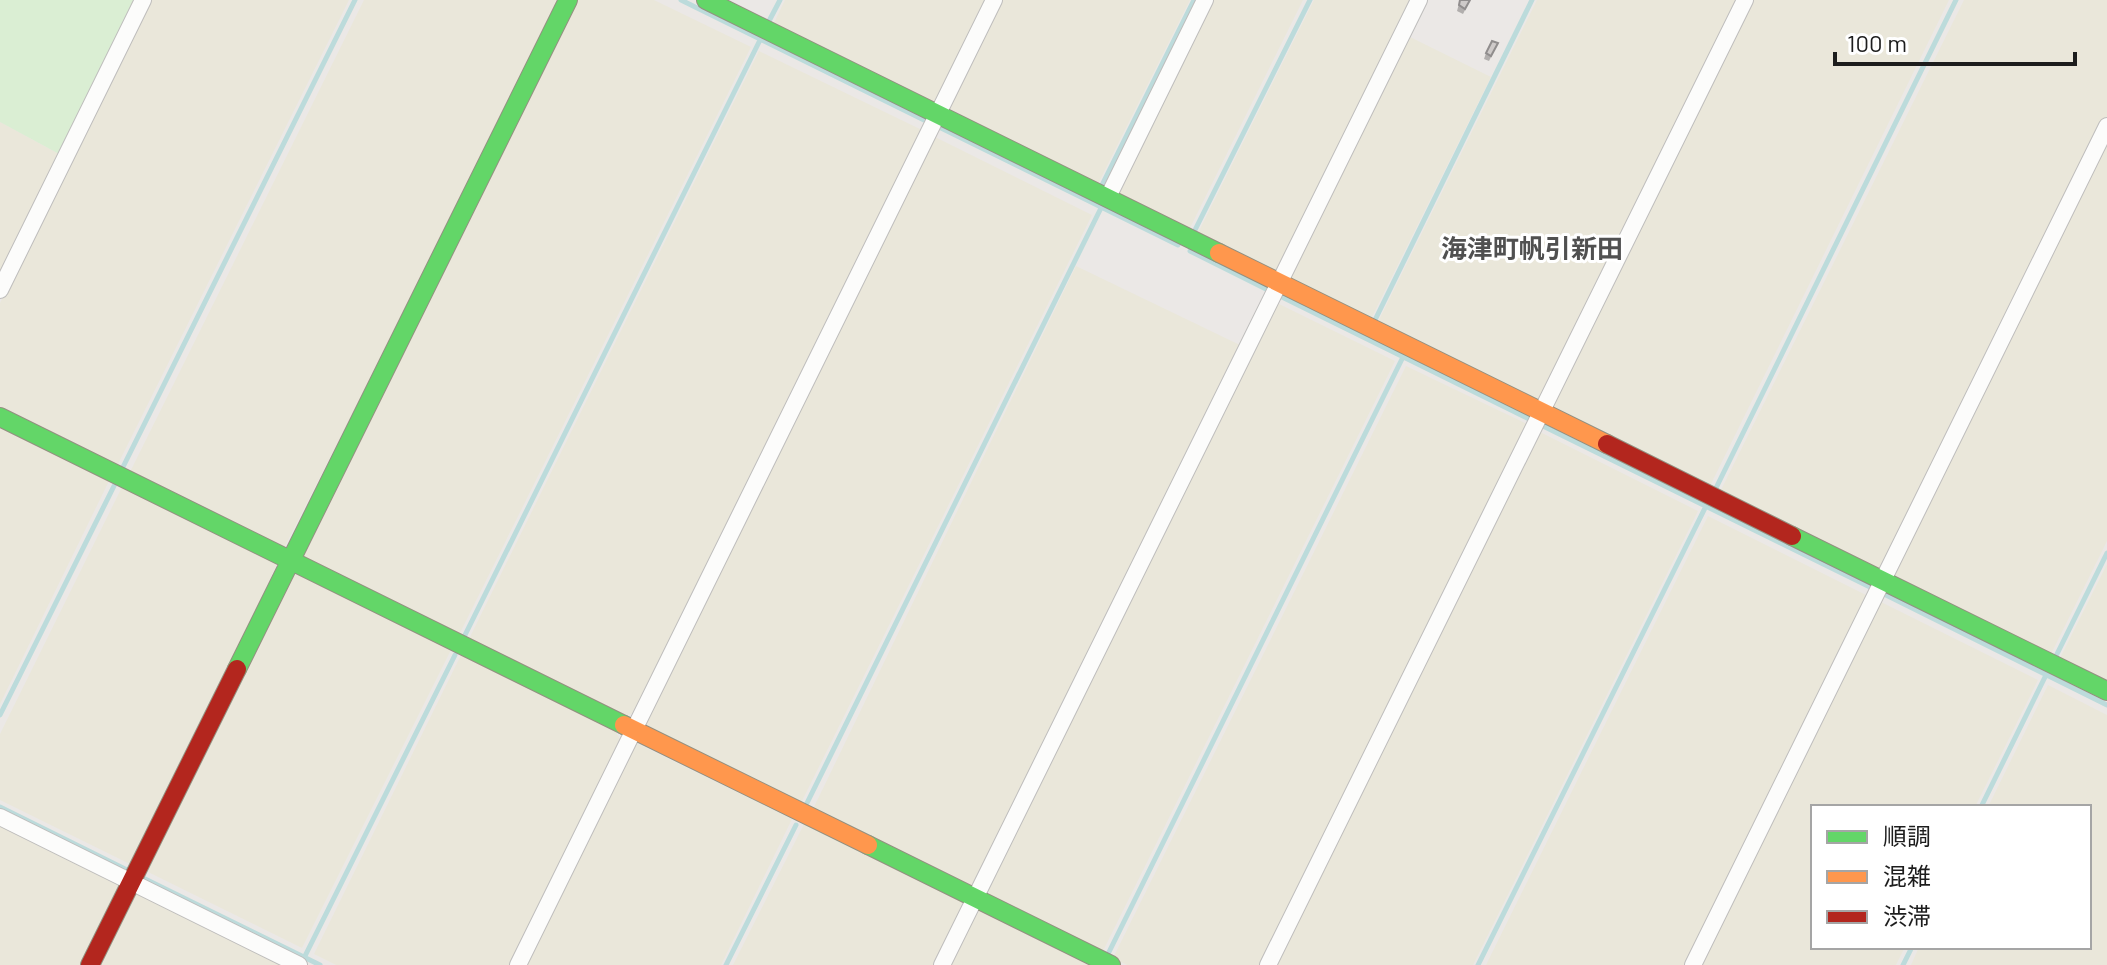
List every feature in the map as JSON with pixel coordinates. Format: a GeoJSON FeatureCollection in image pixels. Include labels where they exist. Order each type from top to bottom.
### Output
{"type":"FeatureCollection","features":[{"type":"Feature","properties":{"kind":"street"},"geometry":{"type":"LineString","coordinates":[[0,290],[143,0]]}},
{"type":"Feature","properties":{"kind":"street"},"geometry":{"type":"LineString","coordinates":[[90,965],[568,0]]}},
{"type":"Feature","properties":{"kind":"street"},"geometry":{"type":"LineString","coordinates":[[706,0],[2107,691]]}},
{"type":"Feature","properties":{"kind":"street"},"geometry":{"type":"LineString","coordinates":[[518,965],[994,0]]}},
{"type":"Feature","properties":{"kind":"street"},"geometry":{"type":"LineString","coordinates":[[1108,197],[1205,0]]}},
{"type":"Feature","properties":{"kind":"street"},"geometry":{"type":"LineString","coordinates":[[942,965],[1419,0]]}},
{"type":"Feature","properties":{"kind":"street"},"geometry":{"type":"LineString","coordinates":[[1268,965],[1745,0]]}},
{"type":"Feature","properties":{"kind":"street"},"geometry":{"type":"LineString","coordinates":[[1693,965],[2107,126]]}},
{"type":"Feature","properties":{"kind":"street"},"geometry":{"type":"LineString","coordinates":[[0,417],[1111,965]]}},
{"type":"Feature","properties":{"kind":"street"},"geometry":{"type":"LineString","coordinates":[[0,817],[299,965]]}},
{"type":"Feature","properties":{"kind":"shaded area"},"geometry":{"type":"Polygon","coordinates":[[[149,0],[349,0],[117,466],[0,408],[0,303],[149,0]]]}},
{"type":"Feature","properties":{"kind":"shaded area"},"geometry":{"type":"Polygon","coordinates":[[[364,0],[563,0],[284,548],[130,472],[364,0]]]}},
{"type":"Feature","properties":{"kind":"shaded area"},"geometry":{"type":"Polygon","coordinates":[[[572,0],[654,0],[751,47],[459,635],[307,560],[301,551],[572,0]]]}},
{"type":"Feature","properties":{"kind":"shaded area"},"geometry":{"type":"Polygon","coordinates":[[[785,0],[989,0],[938,101],[930,105],[772,27],[785,0]]]}},
{"type":"Feature","properties":{"kind":"shaded area"},"geometry":{"type":"Polygon","coordinates":[[[998,0],[1190,0],[1096,188],[945,106],[998,0]]]}},
{"type":"Feature","properties":{"kind":"shaded area"},"geometry":{"type":"Polygon","coordinates":[[[1210,0],[1303,0],[1188,232],[1119,197],[1116,189],[1210,0]]]}},
{"type":"Feature","properties":{"kind":"shaded area"},"geometry":{"type":"Polygon","coordinates":[[[1314,0],[1412,0],[1278,272],[1196,237],[1314,0]]]}},
{"type":"Feature","properties":{"kind":"shaded area"},"geometry":{"type":"Polygon","coordinates":[[[1537,0],[1740,0],[1542,401],[1376,326],[1537,0]]]}},
{"type":"Feature","properties":{"kind":"shaded area"},"geometry":{"type":"Polygon","coordinates":[[[1748,0],[1949,0],[1709,488],[1551,405],[1748,0]]]}},
{"type":"Feature","properties":{"kind":"shaded area"},"geometry":{"type":"Polygon","coordinates":[[[1964,0],[2107,0],[2107,116],[1883,568],[1875,570],[1719,494],[1964,0]]]}},
{"type":"Feature","properties":{"kind":"shaded area"},"geometry":{"type":"Polygon","coordinates":[[[1408,36],[1491,77],[1369,323],[1288,277],[1408,36]]]}},
{"type":"Feature","properties":{"kind":"shaded area"},"geometry":{"type":"Polygon","coordinates":[[[759,51],[924,131],[637,711],[625,717],[469,639],[759,51]]]}},
{"type":"Feature","properties":{"kind":"shaded area"},"geometry":{"type":"Polygon","coordinates":[[[0,122],[61,155],[0,277],[0,122]]]}},
{"type":"Feature","properties":{"kind":"shaded area"},"geometry":{"type":"Polygon","coordinates":[[[931,135],[1092,215],[801,803],[649,729],[645,715],[931,135]]]}},
{"type":"Feature","properties":{"kind":"shaded area"},"geometry":{"type":"Polygon","coordinates":[[[2107,137],[2107,541],[2049,658],[1891,573],[2107,137]]]}},
{"type":"Feature","properties":{"kind":"shaded area"},"geometry":{"type":"Polygon","coordinates":[[[1076,266],[1242,346],[976,881],[970,886],[813,809],[1076,266]]]}},
{"type":"Feature","properties":{"kind":"shaded area"},"geometry":{"type":"Polygon","coordinates":[[[1275,302],[1395,361],[1102,953],[991,898],[987,885],[1275,302]]]}},
{"type":"Feature","properties":{"kind":"shaded area"},"geometry":{"type":"Polygon","coordinates":[[[1406,366],[1529,425],[1262,965],[1127,965],[1113,958],[1406,366]]]}},
{"type":"Feature","properties":{"kind":"shaded area"},"geometry":{"type":"Polygon","coordinates":[[[0,426],[109,481],[0,704],[0,426]]]}},
{"type":"Feature","properties":{"kind":"shaded area"},"geometry":{"type":"Polygon","coordinates":[[[1536,430],[1698,511],[1473,965],[1273,965],[1536,430]]]}},
{"type":"Feature","properties":{"kind":"shaded area"},"geometry":{"type":"Polygon","coordinates":[[[122,487],[277,564],[136,867],[0,800],[0,734],[122,487]]]}},
{"type":"Feature","properties":{"kind":"shaded area"},"geometry":{"type":"Polygon","coordinates":[[[1708,516],[1870,597],[1689,965],[1486,965],[1708,516]]]}},
{"type":"Feature","properties":{"kind":"shaded area"},"geometry":{"type":"Polygon","coordinates":[[[2107,564],[2107,687],[2058,662],[2107,564]]]}},
{"type":"Feature","properties":{"kind":"shaded area"},"geometry":{"type":"Polygon","coordinates":[[[297,574],[451,650],[302,948],[142,869],[287,576],[297,574]]]}},
{"type":"Feature","properties":{"kind":"shaded area"},"geometry":{"type":"Polygon","coordinates":[[[1877,600],[2038,680],[1976,805],[1811,805],[1811,949],[1904,949],[1896,965],[1697,965],[1877,600]]]}},
{"type":"Feature","properties":{"kind":"shaded area"},"geometry":{"type":"Polygon","coordinates":[[[461,655],[615,731],[622,742],[513,965],[336,965],[314,954],[461,655]]]}},
{"type":"Feature","properties":{"kind":"shaded area"},"geometry":{"type":"Polygon","coordinates":[[[2048,685],[2107,715],[2107,965],[1911,965],[1918,949],[2091,949],[2091,805],[1989,805],[2048,685]]]}},
{"type":"Feature","properties":{"kind":"shaded area"},"geometry":{"type":"Polygon","coordinates":[[[636,743],[792,819],[721,965],[522,965],[636,743]]]}},
{"type":"Feature","properties":{"kind":"shaded area"},"geometry":{"type":"Polygon","coordinates":[[[0,822],[120,881],[86,965],[0,965],[0,822]]]}},
{"type":"Feature","properties":{"kind":"shaded area"},"geometry":{"type":"Polygon","coordinates":[[[804,824],[962,902],[964,908],[935,965],[733,965],[804,824]]]}},
{"type":"Feature","properties":{"kind":"shaded area"},"geometry":{"type":"Polygon","coordinates":[[[140,891],[288,965],[95,965],[130,896],[140,891]]]}},
{"type":"Feature","properties":{"kind":"shaded area"},"geometry":{"type":"Polygon","coordinates":[[[980,911],[1089,965],[948,965],[973,914],[980,911]]]}},
{"type":"Feature","properties":{"kind":"green space"},"geometry":{"type":"Polygon","coordinates":[[[0,0],[138,0],[61,155],[0,122],[0,0]]]}},
{"type":"Feature","properties":{"kind":"building"},"geometry":{"type":"Polygon","coordinates":[[[1460,0],[1470,0],[1465,9],[1459,5],[1460,0]]]}},
{"type":"Feature","properties":{"kind":"building"},"geometry":{"type":"Polygon","coordinates":[[[1492,41],[1498,43],[1491,56],[1486,53],[1492,41]]]}},
{"type":"Feature","properties":{"kind":"waterway"},"geometry":{"type":"LineString","coordinates":[[123,467],[355,0]]}},
{"type":"Feature","properties":{"kind":"waterway"},"geometry":{"type":"LineString","coordinates":[[681,0],[924,120]]}},
{"type":"Feature","properties":{"kind":"waterway"},"geometry":{"type":"LineString","coordinates":[[768,23],[780,0]]}},
{"type":"Feature","properties":{"kind":"waterway"},"geometry":{"type":"LineString","coordinates":[[1102,185],[1194,0]]}},
{"type":"Feature","properties":{"kind":"waterway"},"geometry":{"type":"LineString","coordinates":[[1194,232],[1310,0]]}},
{"type":"Feature","properties":{"kind":"waterway"},"geometry":{"type":"LineString","coordinates":[[1374,322],[1532,0]]}},
{"type":"Feature","properties":{"kind":"waterway"},"geometry":{"type":"LineString","coordinates":[[1715,490],[1956,0]]}},
{"type":"Feature","properties":{"kind":"waterway"},"geometry":{"type":"LineString","coordinates":[[465,635],[763,34]]}},
{"type":"Feature","properties":{"kind":"waterway"},"geometry":{"type":"LineString","coordinates":[[937,126],[1178,245]]}},
{"type":"Feature","properties":{"kind":"waterway"},"geometry":{"type":"LineString","coordinates":[[807,803],[1101,208]]}},
{"type":"Feature","properties":{"kind":"waterway"},"geometry":{"type":"LineString","coordinates":[[1190,251],[1266,289]]}},
{"type":"Feature","properties":{"kind":"waterway"},"geometry":{"type":"LineString","coordinates":[[1280,296],[1529,419]]}},
{"type":"Feature","properties":{"kind":"waterway"},"geometry":{"type":"LineString","coordinates":[[1109,952],[1403,357]]}},
{"type":"Feature","properties":{"kind":"waterway"},"geometry":{"type":"LineString","coordinates":[[1541,425],[1872,588]]}},
{"type":"Feature","properties":{"kind":"waterway"},"geometry":{"type":"LineString","coordinates":[[0,715],[114,486]]}},
{"type":"Feature","properties":{"kind":"waterway"},"geometry":{"type":"LineString","coordinates":[[1478,965],[1706,506]]}},
{"type":"Feature","properties":{"kind":"waterway"},"geometry":{"type":"LineString","coordinates":[[2056,656],[2107,553]]}},
{"type":"Feature","properties":{"kind":"waterway"},"geometry":{"type":"LineString","coordinates":[[1884,594],[2107,705]]}},
{"type":"Feature","properties":{"kind":"waterway"},"geometry":{"type":"LineString","coordinates":[[302,962],[455,655]]}},
{"type":"Feature","properties":{"kind":"waterway"},"geometry":{"type":"LineString","coordinates":[[1982,805],[2046,675]]}},
{"type":"Feature","properties":{"kind":"waterway"},"geometry":{"type":"LineString","coordinates":[[0,807],[129,871]]}},
{"type":"Feature","properties":{"kind":"waterway"},"geometry":{"type":"LineString","coordinates":[[726,965],[796,825]]}},
{"type":"Feature","properties":{"kind":"waterway"},"geometry":{"type":"LineString","coordinates":[[141,877],[320,965]]}},
{"type":"Feature","properties":{"kind":"waterway"},"geometry":{"type":"LineString","coordinates":[[1903,965],[1911,949]]}},
{"type":"Feature","properties":{"kind":"traffic: fast"},"geometry":{"type":"LineString","coordinates":[[237,669],[568,0]]}},
{"type":"Feature","properties":{"kind":"traffic: fast"},"geometry":{"type":"LineString","coordinates":[[706,0],[1219,253]]}},
{"type":"Feature","properties":{"kind":"traffic: fast"},"geometry":{"type":"LineString","coordinates":[[0,417],[624,725]]}},
{"type":"Feature","properties":{"kind":"traffic: fast"},"geometry":{"type":"LineString","coordinates":[[1792,536],[2107,691]]}},
{"type":"Feature","properties":{"kind":"traffic: fast"},"geometry":{"type":"LineString","coordinates":[[868,845],[1111,965]]}},
{"type":"Feature","properties":{"kind":"traffic: slow"},"geometry":{"type":"LineString","coordinates":[[1219,253],[1607,444]]}},
{"type":"Feature","properties":{"kind":"traffic: slow"},"geometry":{"type":"LineString","coordinates":[[624,725],[868,845]]}},
{"type":"Feature","properties":{"kind":"traffic: jam"},"geometry":{"type":"LineString","coordinates":[[1607,444],[1792,536]]}},
{"type":"Feature","properties":{"kind":"traffic: jam"},"geometry":{"type":"LineString","coordinates":[[90,965],[237,669]]}},
{"type":"Feature","properties":{"kind":"district","name":"海津町帆引新田"},"geometry":{"type":"Point","coordinates":[1532,249]}}]}
